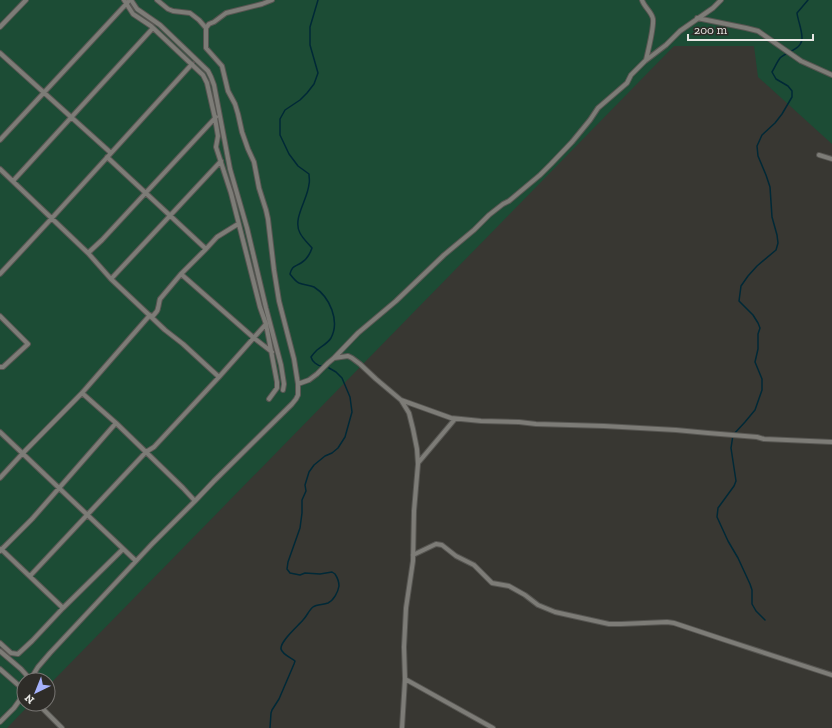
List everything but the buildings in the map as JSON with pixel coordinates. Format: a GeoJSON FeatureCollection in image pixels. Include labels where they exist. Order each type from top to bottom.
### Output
{"type":"FeatureCollection","features":[{"type":"Feature","properties":{"kind":"street"},"geometry":{"type":"LineString","coordinates":[[0,26],[22,0]]}},
{"type":"Feature","properties":{"kind":"street"},"geometry":{"type":"LineString","coordinates":[[0,26],[26,0]]}},
{"type":"Feature","properties":{"kind":"street"},"geometry":{"type":"LineString","coordinates":[[35,672],[152,544],[296,399],[298,395],[298,384],[294,359],[279,300],[268,219],[259,188],[254,162],[242,132],[235,104],[228,91],[222,66],[206,48],[206,28],[199,20],[190,13],[168,9],[157,0]]}},
{"type":"Feature","properties":{"kind":"street"},"geometry":{"type":"LineString","coordinates":[[206,28],[209,24],[226,13],[272,0]]}},
{"type":"Feature","properties":{"kind":"street"},"geometry":{"type":"LineString","coordinates":[[642,0],[653,20],[646,61]]}},
{"type":"Feature","properties":{"kind":"street"},"geometry":{"type":"LineString","coordinates":[[298,384],[309,380],[317,374],[358,333],[396,301],[444,255],[503,204],[509,201],[540,175],[572,142],[598,108],[627,83],[631,76],[646,61],[666,45],[680,31],[713,8],[721,0]]}},
{"type":"Feature","properties":{"kind":"street"},"geometry":{"type":"LineString","coordinates":[[128,1],[133,14],[153,28],[205,78],[218,136],[216,147],[231,193],[238,224],[281,366],[284,384],[283,390]]}},
{"type":"Feature","properties":{"kind":"street"},"geometry":{"type":"LineString","coordinates":[[0,140],[128,1]]}},
{"type":"Feature","properties":{"kind":"street"},"geometry":{"type":"LineString","coordinates":[[128,1],[160,25],[208,71],[214,85],[230,169],[247,228],[267,322],[277,382],[277,388],[269,399]]}},
{"type":"Feature","properties":{"kind":"street"},"geometry":{"type":"LineString","coordinates":[[697,18],[758,31],[801,61],[832,75]]}},
{"type":"Feature","properties":{"kind":"street"},"geometry":{"type":"LineString","coordinates":[[13,181],[153,28]]}},
{"type":"Feature","properties":{"kind":"street"},"geometry":{"type":"LineString","coordinates":[[0,53],[111,153]]}},
{"type":"Feature","properties":{"kind":"street"},"geometry":{"type":"LineString","coordinates":[[0,274],[192,64]]}},
{"type":"Feature","properties":{"kind":"street"},"geometry":{"type":"LineString","coordinates":[[212,105],[217,103]]}},
{"type":"Feature","properties":{"kind":"street"},"geometry":{"type":"LineString","coordinates":[[88,253],[146,194],[215,118],[220,115]]}},
{"type":"Feature","properties":{"kind":"street"},"geometry":{"type":"LineString","coordinates":[[819,155],[832,159]]}},
{"type":"Feature","properties":{"kind":"street"},"geometry":{"type":"LineString","coordinates":[[108,157],[206,249]]}},
{"type":"Feature","properties":{"kind":"street"},"geometry":{"type":"LineString","coordinates":[[111,279],[221,161]]}},
{"type":"Feature","properties":{"kind":"street"},"geometry":{"type":"LineString","coordinates":[[0,169],[88,253],[111,279],[219,377]]}},
{"type":"Feature","properties":{"kind":"street"},"geometry":{"type":"LineString","coordinates":[[231,193],[236,190]]}},
{"type":"Feature","properties":{"kind":"street"},"geometry":{"type":"LineString","coordinates":[[0,478],[157,311],[160,299],[181,274],[217,237],[238,224]]}},
{"type":"Feature","properties":{"kind":"street"},"geometry":{"type":"LineString","coordinates":[[181,274],[272,352]]}},
{"type":"Feature","properties":{"kind":"street"},"geometry":{"type":"LineString","coordinates":[[0,316],[28,344],[3,367],[0,367]]}},
{"type":"Feature","properties":{"kind":"street"},"geometry":{"type":"LineString","coordinates":[[30,576],[146,452],[154,446],[219,377],[267,322]]}},
{"type":"Feature","properties":{"kind":"street"},"geometry":{"type":"LineString","coordinates":[[334,358],[348,356],[352,358],[401,400],[409,413],[417,450],[418,464],[414,512],[413,555],[406,608],[404,647],[405,679],[402,728]]}},
{"type":"Feature","properties":{"kind":"street"},"geometry":{"type":"LineString","coordinates":[[82,392],[116,423],[195,501]]}},
{"type":"Feature","properties":{"kind":"street"},"geometry":{"type":"LineString","coordinates":[[401,400],[455,419],[676,430],[757,437],[764,439],[832,442]]}},
{"type":"Feature","properties":{"kind":"street"},"geometry":{"type":"LineString","coordinates":[[418,464],[455,419]]}},
{"type":"Feature","properties":{"kind":"street"},"geometry":{"type":"LineString","coordinates":[[63,608],[1,550],[32,519],[116,423]]}},
{"type":"Feature","properties":{"kind":"street"},"geometry":{"type":"LineString","coordinates":[[0,432],[136,561]]}},
{"type":"Feature","properties":{"kind":"street"},"geometry":{"type":"LineString","coordinates":[[413,555],[436,544],[442,545],[456,556],[474,565],[492,583],[509,586],[525,595],[538,605],[555,612],[609,624],[674,623],[832,675]]}},
{"type":"Feature","properties":{"kind":"street"},"geometry":{"type":"LineString","coordinates":[[0,643],[11,653],[18,654],[123,549]]}},
{"type":"Feature","properties":{"kind":"street"},"geometry":{"type":"LineString","coordinates":[[0,651],[23,672]]}},
{"type":"Feature","properties":{"kind":"street"},"geometry":{"type":"LineString","coordinates":[[0,669],[16,683]]}},
{"type":"Feature","properties":{"kind":"street"},"geometry":{"type":"LineString","coordinates":[[405,679],[493,728]]}},
{"type":"Feature","properties":{"kind":"street"},"geometry":{"type":"LineString","coordinates":[[0,722],[16,705]]}},
{"type":"Feature","properties":{"kind":"street"},"geometry":{"type":"LineString","coordinates":[[46,712],[62,728]]}},
{"type":"Feature","properties":{"kind":"green space"},"geometry":{"type":"Polygon","coordinates":[[[0,0],[832,0],[832,144],[758,77],[754,46],[674,46],[56,678],[56,672],[16,672],[16,712],[22,712],[7,728],[0,728],[0,0]]]}},
{"type":"Feature","properties":{"kind":"waterway"},"geometry":{"type":"LineString","coordinates":[[318,0],[310,27],[310,45],[318,73],[314,84],[307,93],[300,100],[285,110],[280,119],[280,135],[289,154],[298,166],[309,174],[308,190],[299,215],[298,227],[300,233],[312,248],[306,259],[295,266],[290,274],[301,284],[314,287],[320,291],[329,303],[332,310],[334,317],[334,331],[331,338],[311,357],[315,363],[322,366]]}},
{"type":"Feature","properties":{"kind":"waterway"},"geometry":{"type":"LineString","coordinates":[[765,620],[756,611],[752,604],[752,590],[750,584],[717,517],[718,508],[736,481],[731,448],[733,435],[755,410],[762,390],[762,379],[755,362],[760,328],[753,315],[739,301],[741,286],[757,266],[776,250],[778,243],[772,217],[770,187],[758,156],[757,146],[762,135],[775,123],[792,97],[792,91],[788,86],[776,79],[772,72],[780,58],[800,45],[802,38],[797,13],[808,0]]}},
{"type":"Feature","properties":{"kind":"waterway"},"geometry":{"type":"LineString","coordinates":[[270,728],[272,710],[279,699],[295,661],[283,653],[281,646],[286,638],[313,607],[328,603],[332,600],[337,593],[339,586],[335,574],[332,572],[320,574],[305,573],[300,575],[290,573],[287,569],[300,528],[302,500],[306,491],[305,485],[309,472],[314,465],[338,448],[345,437],[352,412],[350,397],[342,378],[329,368]]}}]}
